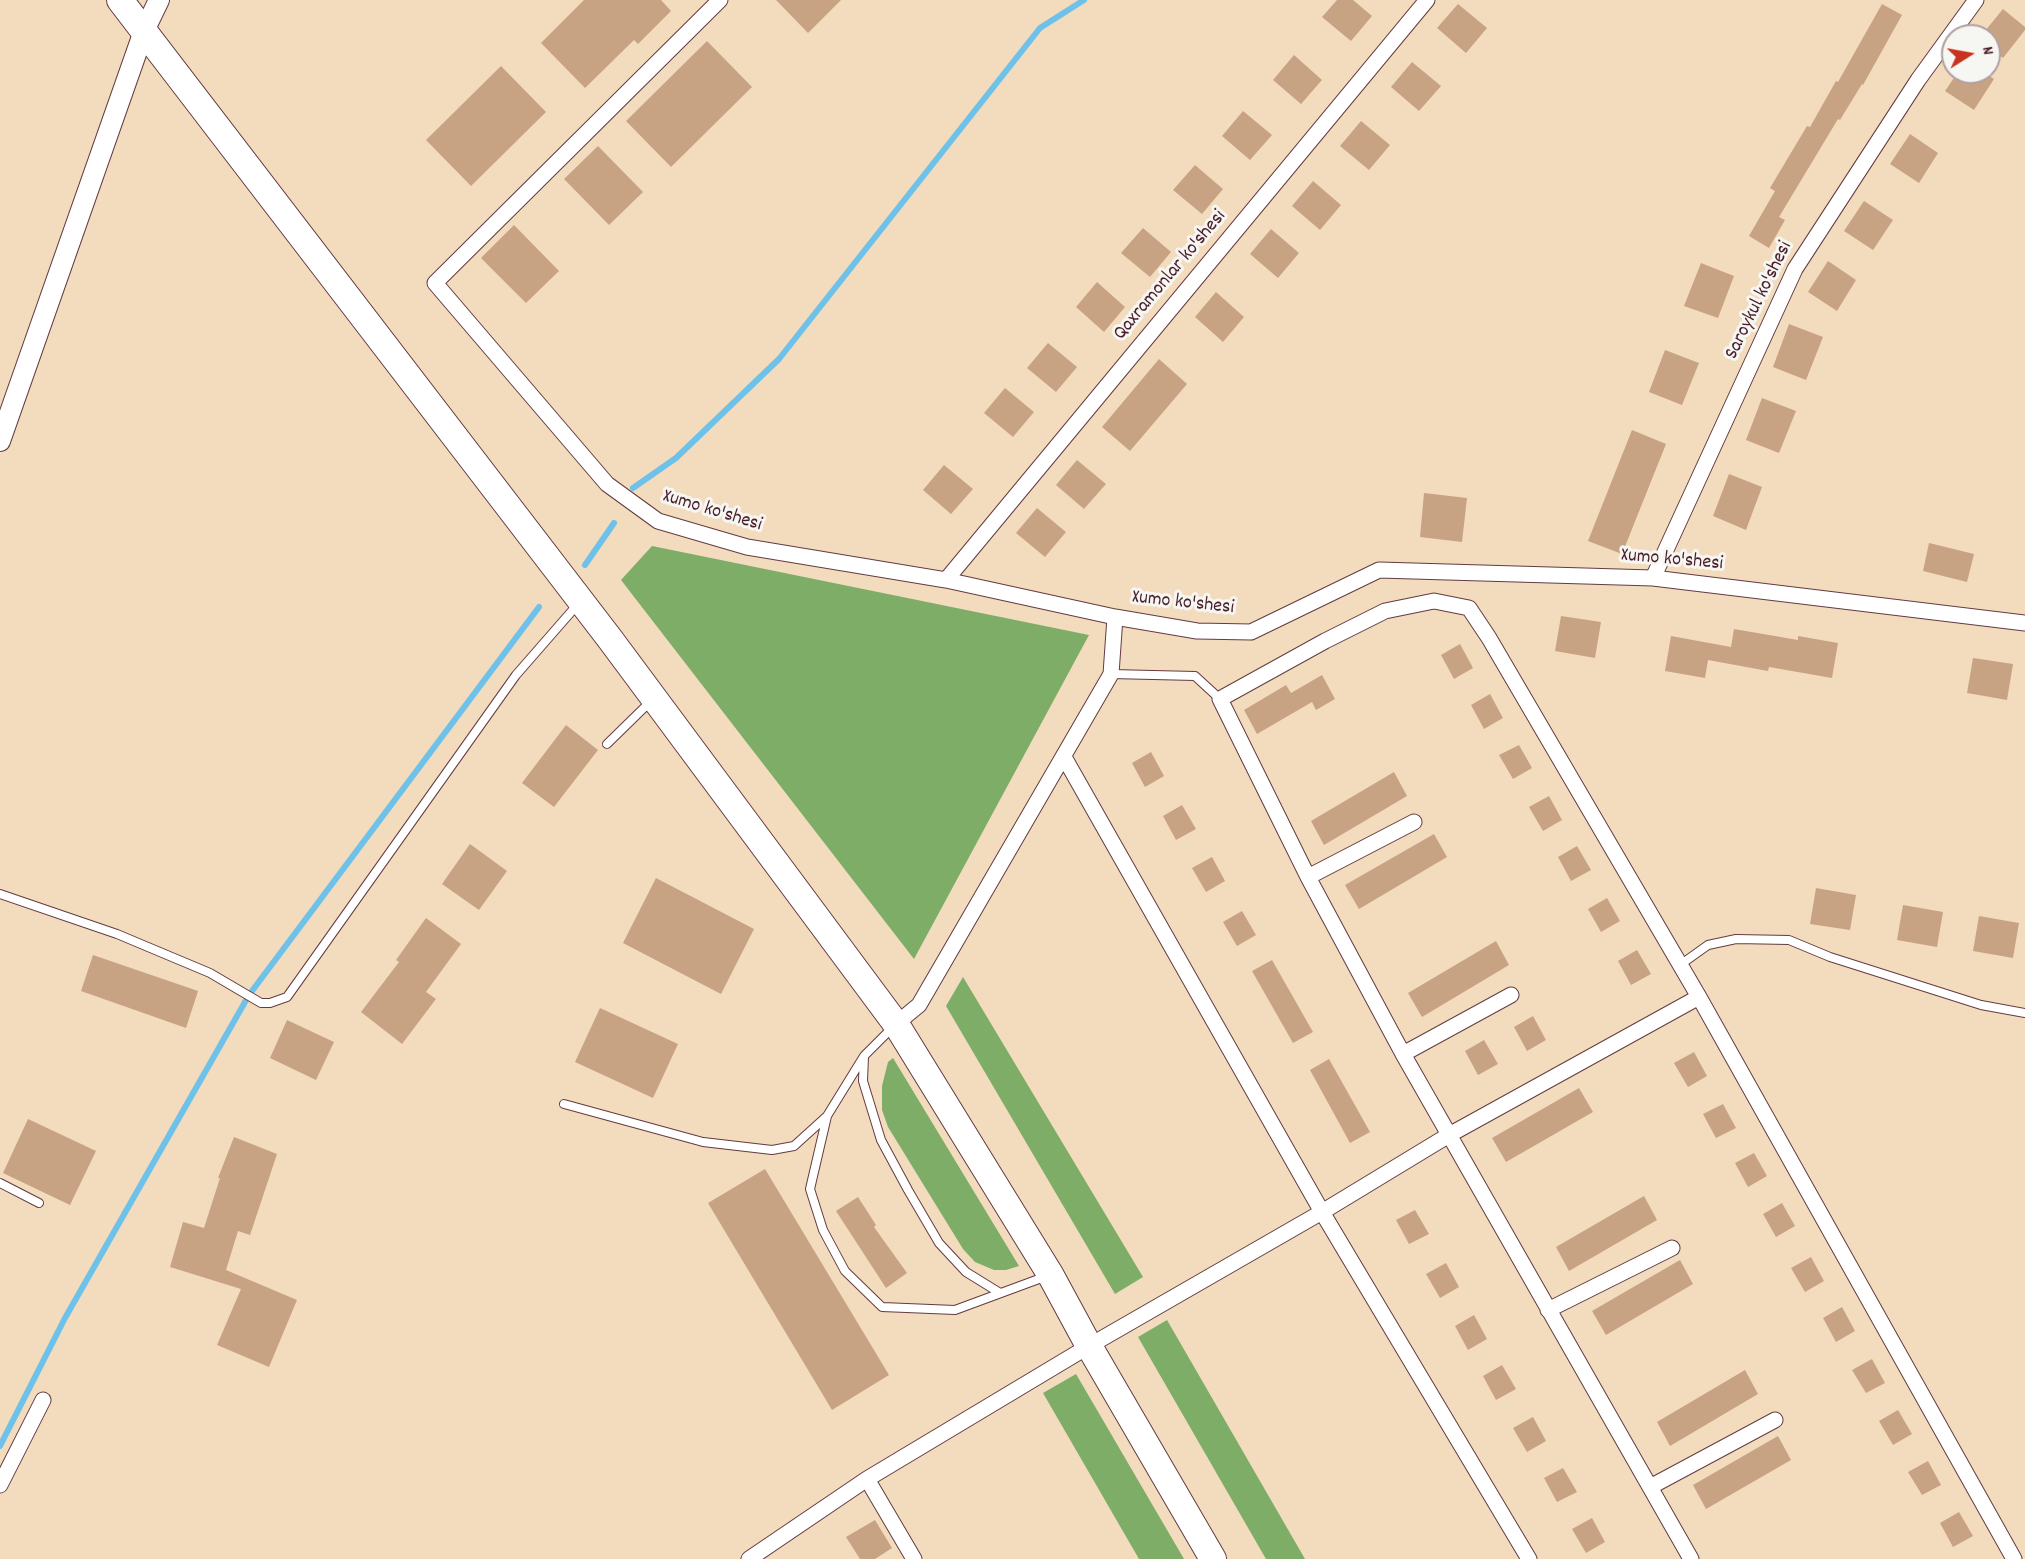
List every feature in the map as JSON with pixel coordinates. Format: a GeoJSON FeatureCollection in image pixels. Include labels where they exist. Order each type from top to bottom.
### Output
{"type":"FeatureCollection","features":[{"type":"Feature","properties":{"kind":"main road"},"geometry":{"type":"LineString","coordinates":[[120,0],[581,600],[896,1024],[1050,1274],[1089,1346],[1213,1559]]}},
{"type":"Feature","properties":{"kind":"street"},"geometry":{"type":"LineString","coordinates":[[0,441],[144,31],[159,0]]}},
{"type":"Feature","properties":{"kind":"street","name":"Xumo ko'shesi"},"geometry":{"type":"LineString","coordinates":[[720,0],[435,284],[607,484],[658,521],[747,547],[946,580],[1115,618],[1197,631],[1251,632],[1379,570],[1653,578],[2025,624]]}},
{"type":"Feature","properties":{"kind":"street","name":"Qaxramonlar ko'shesi"},"geometry":{"type":"LineString","coordinates":[[946,580],[1427,0]]}},
{"type":"Feature","properties":{"kind":"street","name":"Saroykul ko'shesi"},"geometry":{"type":"LineString","coordinates":[[1653,578],[1795,269],[1918,80],[1976,0]]}},
{"type":"Feature","properties":{"kind":"street"},"geometry":{"type":"LineString","coordinates":[[1691,1559],[1403,1054],[1308,877],[1220,699],[1385,611],[1434,601],[1469,608],[1489,638],[1699,997],[2014,1559]]}},
{"type":"Feature","properties":{"kind":"street"},"geometry":{"type":"LineString","coordinates":[[896,1024],[919,1005],[1111,674],[1115,618]]}},
{"type":"Feature","properties":{"kind":"street"},"geometry":{"type":"LineString","coordinates":[[1064,757],[1323,1212],[1529,1559]]}},
{"type":"Feature","properties":{"kind":"street"},"geometry":{"type":"LineString","coordinates":[[1308,877],[1414,822]]}},
{"type":"Feature","properties":{"kind":"street"},"geometry":{"type":"LineString","coordinates":[[1403,1054],[1511,995]]}},
{"type":"Feature","properties":{"kind":"street"},"geometry":{"type":"LineString","coordinates":[[753,1558],[867,1479],[1089,1346],[1323,1212],[1449,1135],[1699,997]]}},
{"type":"Feature","properties":{"kind":"street"},"geometry":{"type":"LineString","coordinates":[[1548,1310],[1672,1248]]}},
{"type":"Feature","properties":{"kind":"street"},"geometry":{"type":"LineString","coordinates":[[0,1485],[43,1400]]}},
{"type":"Feature","properties":{"kind":"street"},"geometry":{"type":"LineString","coordinates":[[1650,1487],[1775,1420]]}},
{"type":"Feature","properties":{"kind":"street"},"geometry":{"type":"LineString","coordinates":[[867,1479],[914,1559]]}},
{"type":"Feature","properties":{"kind":"lane"},"geometry":{"type":"LineString","coordinates":[[0,894],[117,934],[210,973],[261,1002],[270,1003],[287,998],[516,675],[581,600]]}},
{"type":"Feature","properties":{"kind":"lane"},"geometry":{"type":"LineString","coordinates":[[1111,674],[1195,676],[1220,699]]}},
{"type":"Feature","properties":{"kind":"lane"},"geometry":{"type":"LineString","coordinates":[[608,744],[654,698]]}},
{"type":"Feature","properties":{"kind":"lane"},"geometry":{"type":"LineString","coordinates":[[1680,965],[1708,945],[1736,939],[1790,940],[1830,957],[1981,1005],[2025,1013]]}},
{"type":"Feature","properties":{"kind":"lane"},"geometry":{"type":"LineString","coordinates":[[564,1104],[703,1142],[771,1150],[794,1146],[827,1116],[864,1056],[896,1024]]}},
{"type":"Feature","properties":{"kind":"lane"},"geometry":{"type":"LineString","coordinates":[[864,1056],[863,1081],[881,1140],[908,1190],[939,1243],[966,1272],[1000,1293]]}},
{"type":"Feature","properties":{"kind":"lane"},"geometry":{"type":"LineString","coordinates":[[827,1116],[810,1189],[823,1230],[845,1271],[882,1307],[955,1310],[1050,1274]]}},
{"type":"Feature","properties":{"kind":"lane"},"geometry":{"type":"LineString","coordinates":[[0,1183],[39,1203]]}},
{"type":"Feature","properties":{"kind":"green space"},"geometry":{"type":"Polygon","coordinates":[[[652,546],[1089,635],[914,959],[621,580],[652,546]]]}},
{"type":"Feature","properties":{"kind":"green space"},"geometry":{"type":"Polygon","coordinates":[[[963,977],[1143,1277],[1115,1294],[946,1006],[963,977]]]}},
{"type":"Feature","properties":{"kind":"green space"},"geometry":{"type":"Polygon","coordinates":[[[893,1058],[1019,1266],[1006,1270],[994,1270],[975,1262],[963,1249],[888,1127],[882,1110],[882,1086],[888,1062],[893,1058]]]}},
{"type":"Feature","properties":{"kind":"green space"},"geometry":{"type":"Polygon","coordinates":[[[1167,1320],[1305,1559],[1266,1559],[1138,1337],[1167,1320]]]}},
{"type":"Feature","properties":{"kind":"green space"},"geometry":{"type":"Polygon","coordinates":[[[1076,1374],[1184,1559],[1139,1559],[1043,1393],[1076,1374]]]}},
{"type":"Feature","properties":{"kind":"building"},"geometry":{"type":"Polygon","coordinates":[[[584,0],[661,0],[671,11],[638,44],[634,40],[585,88],[541,43],[584,0]]]}},
{"type":"Feature","properties":{"kind":"building"},"geometry":{"type":"Polygon","coordinates":[[[776,0],[841,0],[808,33],[776,0]]]}},
{"type":"Feature","properties":{"kind":"building"},"geometry":{"type":"Polygon","coordinates":[[[1337,0],[1353,0],[1372,16],[1351,41],[1322,17],[1337,0]]]}},
{"type":"Feature","properties":{"kind":"building"},"geometry":{"type":"Polygon","coordinates":[[[1458,4],[1487,28],[1466,53],[1437,28],[1458,4]]]}},
{"type":"Feature","properties":{"kind":"building"},"geometry":{"type":"Polygon","coordinates":[[[1882,4],[1902,15],[1863,85],[1840,120],[1838,119],[1779,217],[1785,220],[1769,248],[1749,236],[1775,191],[1770,188],[1807,126],[1810,127],[1836,81],[1838,82],[1882,4]]]}},
{"type":"Feature","properties":{"kind":"building"},"geometry":{"type":"Polygon","coordinates":[[[2003,9],[2025,27],[2003,58],[2001,56],[2001,24],[1991,24],[2003,9]]]}},
{"type":"Feature","properties":{"kind":"building"},"geometry":{"type":"Polygon","coordinates":[[[707,41],[752,87],[671,167],[626,121],[707,41]]]}},
{"type":"Feature","properties":{"kind":"building"},"geometry":{"type":"Polygon","coordinates":[[[1294,55],[1322,80],[1301,104],[1273,80],[1294,55]]]}},
{"type":"Feature","properties":{"kind":"building"},"geometry":{"type":"Polygon","coordinates":[[[1412,62],[1441,86],[1419,111],[1391,87],[1412,62]]]}},
{"type":"Feature","properties":{"kind":"building"},"geometry":{"type":"Polygon","coordinates":[[[501,66],[546,112],[471,186],[426,140],[501,66]]]}},
{"type":"Feature","properties":{"kind":"building"},"geometry":{"type":"Polygon","coordinates":[[[1950,84],[1991,84],[1974,110],[1945,91],[1950,84]]]}},
{"type":"Feature","properties":{"kind":"building"},"geometry":{"type":"Polygon","coordinates":[[[1243,111],[1272,135],[1250,160],[1222,136],[1243,111]]]}},
{"type":"Feature","properties":{"kind":"building"},"geometry":{"type":"Polygon","coordinates":[[[1361,121],[1390,145],[1369,170],[1340,146],[1361,121]]]}},
{"type":"Feature","properties":{"kind":"building"},"geometry":{"type":"Polygon","coordinates":[[[1910,134],[1938,153],[1919,183],[1890,164],[1910,134]]]}},
{"type":"Feature","properties":{"kind":"building"},"geometry":{"type":"Polygon","coordinates":[[[598,146],[643,192],[609,225],[564,179],[598,146]]]}},
{"type":"Feature","properties":{"kind":"building"},"geometry":{"type":"Polygon","coordinates":[[[1195,165],[1223,189],[1202,214],[1173,190],[1195,165]]]}},
{"type":"Feature","properties":{"kind":"building"},"geometry":{"type":"Polygon","coordinates":[[[1313,181],[1341,205],[1320,230],[1292,206],[1313,181]]]}},
{"type":"Feature","properties":{"kind":"building"},"geometry":{"type":"Polygon","coordinates":[[[1864,201],[1893,220],[1873,250],[1844,231],[1864,201]]]}},
{"type":"Feature","properties":{"kind":"building"},"geometry":{"type":"Polygon","coordinates":[[[514,225],[559,271],[526,303],[481,258],[514,225]]]}},
{"type":"Feature","properties":{"kind":"building"},"geometry":{"type":"Polygon","coordinates":[[[1143,228],[1171,252],[1150,277],[1121,253],[1143,228]]]}},
{"type":"Feature","properties":{"kind":"building"},"geometry":{"type":"Polygon","coordinates":[[[1271,229],[1299,253],[1278,278],[1250,254],[1271,229]]]}},
{"type":"Feature","properties":{"kind":"building"},"geometry":{"type":"Polygon","coordinates":[[[1828,261],[1856,280],[1837,311],[1808,292],[1828,261]]]}},
{"type":"Feature","properties":{"kind":"building"},"geometry":{"type":"Polygon","coordinates":[[[1701,263],[1734,276],[1718,318],[1684,306],[1701,263]]]}},
{"type":"Feature","properties":{"kind":"building"},"geometry":{"type":"Polygon","coordinates":[[[1097,282],[1125,307],[1104,332],[1076,307],[1097,282]]]}},
{"type":"Feature","properties":{"kind":"building"},"geometry":{"type":"Polygon","coordinates":[[[1216,292],[1244,317],[1223,342],[1195,317],[1216,292]]]}},
{"type":"Feature","properties":{"kind":"building"},"geometry":{"type":"Polygon","coordinates":[[[1789,324],[1823,337],[1806,380],[1773,367],[1789,324]]]}},
{"type":"Feature","properties":{"kind":"building"},"geometry":{"type":"Polygon","coordinates":[[[1048,343],[1077,367],[1056,392],[1027,368],[1048,343]]]}},
{"type":"Feature","properties":{"kind":"building"},"geometry":{"type":"Polygon","coordinates":[[[1665,350],[1699,363],[1682,405],[1649,392],[1665,350]]]}},
{"type":"Feature","properties":{"kind":"building"},"geometry":{"type":"Polygon","coordinates":[[[1159,359],[1187,384],[1130,451],[1102,427],[1159,359]]]}},
{"type":"Feature","properties":{"kind":"building"},"geometry":{"type":"Polygon","coordinates":[[[1005,388],[1034,412],[1013,437],[984,413],[1005,388]]]}},
{"type":"Feature","properties":{"kind":"building"},"geometry":{"type":"Polygon","coordinates":[[[1762,398],[1796,411],[1779,453],[1746,440],[1762,398]]]}},
{"type":"Feature","properties":{"kind":"building"},"geometry":{"type":"Polygon","coordinates":[[[1632,430],[1666,444],[1622,554],[1588,541],[1632,430]]]}},
{"type":"Feature","properties":{"kind":"building"},"geometry":{"type":"Polygon","coordinates":[[[1077,460],[1106,484],[1084,509],[1056,485],[1077,460]]]}},
{"type":"Feature","properties":{"kind":"building"},"geometry":{"type":"Polygon","coordinates":[[[944,465],[973,489],[951,514],[923,490],[944,465]]]}},
{"type":"Feature","properties":{"kind":"building"},"geometry":{"type":"Polygon","coordinates":[[[1729,474],[1762,487],[1746,530],[1713,516],[1729,474]]]}},
{"type":"Feature","properties":{"kind":"building"},"geometry":{"type":"Polygon","coordinates":[[[1424,493],[1467,498],[1462,542],[1420,537],[1424,493]]]}},
{"type":"Feature","properties":{"kind":"building"},"geometry":{"type":"Polygon","coordinates":[[[1037,508],[1066,532],[1045,557],[1016,533],[1037,508]]]}},
{"type":"Feature","properties":{"kind":"building"},"geometry":{"type":"Polygon","coordinates":[[[1929,543],[1974,554],[1967,582],[1923,571],[1929,543]]]}},
{"type":"Feature","properties":{"kind":"building"},"geometry":{"type":"Polygon","coordinates":[[[1561,616],[1601,622],[1595,658],[1555,651],[1561,616]]]}},
{"type":"Feature","properties":{"kind":"building"},"geometry":{"type":"Polygon","coordinates":[[[1734,629],[1798,640],[1798,636],[1838,643],[1832,678],[1769,667],[1768,671],[1708,660],[1705,678],[1665,671],[1671,636],[1731,647],[1734,629]]]}},
{"type":"Feature","properties":{"kind":"building"},"geometry":{"type":"Polygon","coordinates":[[[1460,644],[1473,668],[1454,679],[1441,655],[1460,644]]]}},
{"type":"Feature","properties":{"kind":"building"},"geometry":{"type":"Polygon","coordinates":[[[1973,658],[2013,664],[2007,700],[1967,693],[1973,658]]]}},
{"type":"Feature","properties":{"kind":"building"},"geometry":{"type":"Polygon","coordinates":[[[1322,675],[1335,699],[1316,710],[1312,702],[1257,734],[1244,710],[1286,685],[1291,693],[1322,675]]]}},
{"type":"Feature","properties":{"kind":"building"},"geometry":{"type":"Polygon","coordinates":[[[1490,694],[1503,718],[1484,729],[1471,705],[1490,694]]]}},
{"type":"Feature","properties":{"kind":"building"},"geometry":{"type":"Polygon","coordinates":[[[566,725],[598,750],[554,807],[522,783],[566,725]]]}},
{"type":"Feature","properties":{"kind":"building"},"geometry":{"type":"Polygon","coordinates":[[[1519,745],[1532,768],[1513,779],[1499,755],[1519,745]]]}},
{"type":"Feature","properties":{"kind":"building"},"geometry":{"type":"Polygon","coordinates":[[[1151,752],[1164,776],[1145,787],[1132,763],[1151,752]]]}},
{"type":"Feature","properties":{"kind":"building"},"geometry":{"type":"Polygon","coordinates":[[[1394,772],[1407,796],[1324,845],[1311,821],[1394,772]]]}},
{"type":"Feature","properties":{"kind":"building"},"geometry":{"type":"Polygon","coordinates":[[[1549,796],[1562,820],[1543,831],[1529,807],[1549,796]]]}},
{"type":"Feature","properties":{"kind":"building"},"geometry":{"type":"Polygon","coordinates":[[[1182,805],[1196,829],[1176,840],[1163,816],[1182,805]]]}},
{"type":"Feature","properties":{"kind":"building"},"geometry":{"type":"Polygon","coordinates":[[[1434,834],[1447,857],[1359,909],[1345,885],[1434,834]]]}},
{"type":"Feature","properties":{"kind":"building"},"geometry":{"type":"Polygon","coordinates":[[[470,844],[507,871],[479,910],[442,884],[470,844]]]}},
{"type":"Feature","properties":{"kind":"building"},"geometry":{"type":"Polygon","coordinates":[[[1577,846],[1591,870],[1571,881],[1558,857],[1577,846]]]}},
{"type":"Feature","properties":{"kind":"building"},"geometry":{"type":"Polygon","coordinates":[[[1212,857],[1225,881],[1206,892],[1192,868],[1212,857]]]}},
{"type":"Feature","properties":{"kind":"building"},"geometry":{"type":"Polygon","coordinates":[[[656,878],[754,929],[721,994],[623,943],[656,878]]]}},
{"type":"Feature","properties":{"kind":"building"},"geometry":{"type":"Polygon","coordinates":[[[1816,888],[1856,895],[1850,930],[1810,924],[1816,888]]]}},
{"type":"Feature","properties":{"kind":"building"},"geometry":{"type":"Polygon","coordinates":[[[1607,898],[1620,921],[1601,932],[1588,909],[1607,898]]]}},
{"type":"Feature","properties":{"kind":"building"},"geometry":{"type":"Polygon","coordinates":[[[1903,905],[1943,912],[1937,947],[1897,940],[1903,905]]]}},
{"type":"Feature","properties":{"kind":"building"},"geometry":{"type":"Polygon","coordinates":[[[1242,911],[1256,935],[1237,946],[1223,922],[1242,911]]]}},
{"type":"Feature","properties":{"kind":"building"},"geometry":{"type":"Polygon","coordinates":[[[1979,916],[2019,923],[2013,958],[1973,951],[1979,916]]]}},
{"type":"Feature","properties":{"kind":"building"},"geometry":{"type":"Polygon","coordinates":[[[426,918],[461,944],[426,992],[436,999],[402,1044],[361,1012],[399,962],[396,960],[426,918]]]}},
{"type":"Feature","properties":{"kind":"building"},"geometry":{"type":"Polygon","coordinates":[[[1496,941],[1509,965],[1422,1017],[1408,993],[1496,941]]]}},
{"type":"Feature","properties":{"kind":"building"},"geometry":{"type":"Polygon","coordinates":[[[1637,950],[1651,974],[1631,985],[1618,961],[1637,950]]]}},
{"type":"Feature","properties":{"kind":"building"},"geometry":{"type":"Polygon","coordinates":[[[93,955],[198,991],[186,1028],[81,991],[93,955]]]}},
{"type":"Feature","properties":{"kind":"building"},"geometry":{"type":"Polygon","coordinates":[[[1272,960],[1313,1032],[1293,1043],[1252,971],[1272,960]]]}},
{"type":"Feature","properties":{"kind":"building"},"geometry":{"type":"Polygon","coordinates":[[[600,1008],[678,1044],[653,1098],[575,1062],[600,1008]]]}},
{"type":"Feature","properties":{"kind":"building"},"geometry":{"type":"Polygon","coordinates":[[[1533,1016],[1546,1040],[1527,1051],[1514,1027],[1533,1016]]]}},
{"type":"Feature","properties":{"kind":"building"},"geometry":{"type":"Polygon","coordinates":[[[287,1020],[334,1042],[316,1080],[270,1058],[287,1020]]]}},
{"type":"Feature","properties":{"kind":"building"},"geometry":{"type":"Polygon","coordinates":[[[1484,1040],[1498,1064],[1478,1075],[1465,1051],[1484,1040]]]}},
{"type":"Feature","properties":{"kind":"building"},"geometry":{"type":"Polygon","coordinates":[[[1694,1052],[1707,1076],[1688,1087],[1674,1063],[1694,1052]]]}},
{"type":"Feature","properties":{"kind":"building"},"geometry":{"type":"Polygon","coordinates":[[[1329,1059],[1370,1132],[1350,1143],[1310,1070],[1329,1059]]]}},
{"type":"Feature","properties":{"kind":"building"},"geometry":{"type":"Polygon","coordinates":[[[1579,1088],[1593,1112],[1506,1162],[1492,1138],[1579,1088]]]}},
{"type":"Feature","properties":{"kind":"building"},"geometry":{"type":"Polygon","coordinates":[[[1723,1104],[1736,1128],[1716,1138],[1703,1114],[1723,1104]]]}},
{"type":"Feature","properties":{"kind":"building"},"geometry":{"type":"Polygon","coordinates":[[[28,1119],[96,1151],[70,1205],[3,1173],[28,1119]]]}},
{"type":"Feature","properties":{"kind":"building"},"geometry":{"type":"Polygon","coordinates":[[[234,1137],[277,1154],[250,1235],[238,1231],[226,1270],[297,1300],[269,1367],[217,1345],[241,1289],[170,1267],[183,1222],[204,1228],[220,1178],[218,1178],[234,1137]]]}},
{"type":"Feature","properties":{"kind":"building"},"geometry":{"type":"Polygon","coordinates":[[[1754,1153],[1767,1176],[1748,1187],[1735,1163],[1754,1153]]]}},
{"type":"Feature","properties":{"kind":"building"},"geometry":{"type":"Polygon","coordinates":[[[765,1169],[889,1375],[832,1410],[708,1203],[765,1169]]]}},
{"type":"Feature","properties":{"kind":"building"},"geometry":{"type":"Polygon","coordinates":[[[1644,1196],[1657,1220],[1569,1271],[1556,1247],[1644,1196]]]}},
{"type":"Feature","properties":{"kind":"building"},"geometry":{"type":"Polygon","coordinates":[[[858,1197],[876,1225],[874,1227],[907,1273],[886,1288],[836,1211],[858,1197]]]}},
{"type":"Feature","properties":{"kind":"building"},"geometry":{"type":"Polygon","coordinates":[[[1782,1203],[1795,1226],[1776,1237],[1763,1214],[1782,1203]]]}},
{"type":"Feature","properties":{"kind":"building"},"geometry":{"type":"Polygon","coordinates":[[[1415,1210],[1429,1234],[1409,1244],[1396,1220],[1415,1210]]]}},
{"type":"Feature","properties":{"kind":"building"},"geometry":{"type":"Polygon","coordinates":[[[1811,1257],[1824,1281],[1805,1292],[1791,1268],[1811,1257]]]}},
{"type":"Feature","properties":{"kind":"building"},"geometry":{"type":"Polygon","coordinates":[[[1680,1260],[1693,1284],[1606,1335],[1592,1311],[1680,1260]]]}},
{"type":"Feature","properties":{"kind":"building"},"geometry":{"type":"Polygon","coordinates":[[[1446,1263],[1459,1287],[1440,1298],[1426,1274],[1446,1263]]]}},
{"type":"Feature","properties":{"kind":"building"},"geometry":{"type":"Polygon","coordinates":[[[1842,1307],[1855,1331],[1836,1342],[1823,1318],[1842,1307]]]}},
{"type":"Feature","properties":{"kind":"building"},"geometry":{"type":"Polygon","coordinates":[[[1474,1315],[1487,1339],[1468,1350],[1455,1326],[1474,1315]]]}},
{"type":"Feature","properties":{"kind":"building"},"geometry":{"type":"Polygon","coordinates":[[[1872,1359],[1885,1383],[1866,1393],[1852,1370],[1872,1359]]]}},
{"type":"Feature","properties":{"kind":"building"},"geometry":{"type":"Polygon","coordinates":[[[1502,1365],[1516,1389],[1496,1400],[1483,1376],[1502,1365]]]}},
{"type":"Feature","properties":{"kind":"building"},"geometry":{"type":"Polygon","coordinates":[[[1745,1370],[1758,1394],[1670,1446],[1657,1422],[1745,1370]]]}},
{"type":"Feature","properties":{"kind":"building"},"geometry":{"type":"Polygon","coordinates":[[[1898,1410],[1912,1434],[1893,1445],[1879,1421],[1898,1410]]]}},
{"type":"Feature","properties":{"kind":"building"},"geometry":{"type":"Polygon","coordinates":[[[1533,1417],[1546,1441],[1527,1452],[1513,1428],[1533,1417]]]}},
{"type":"Feature","properties":{"kind":"building"},"geometry":{"type":"Polygon","coordinates":[[[1778,1436],[1791,1460],[1706,1509],[1693,1485],[1778,1436]]]}},
{"type":"Feature","properties":{"kind":"building"},"geometry":{"type":"Polygon","coordinates":[[[1928,1461],[1941,1485],[1922,1495],[1908,1472],[1928,1461]]]}},
{"type":"Feature","properties":{"kind":"building"},"geometry":{"type":"Polygon","coordinates":[[[1563,1468],[1577,1492],[1557,1502],[1544,1478],[1563,1468]]]}},
{"type":"Feature","properties":{"kind":"building"},"geometry":{"type":"Polygon","coordinates":[[[1959,1512],[1973,1536],[1953,1547],[1940,1523],[1959,1512]]]}},
{"type":"Feature","properties":{"kind":"building"},"geometry":{"type":"Polygon","coordinates":[[[1592,1518],[1605,1542],[1586,1553],[1572,1529],[1592,1518]]]}},
{"type":"Feature","properties":{"kind":"building"},"geometry":{"type":"Polygon","coordinates":[[[875,1520],[892,1548],[875,1559],[860,1559],[846,1537],[875,1520]]]}},
{"type":"Feature","properties":{"kind":"waterway"},"geometry":{"type":"LineString","coordinates":[[633,488],[676,458],[779,359],[1040,28],[1084,0]]}},
{"type":"Feature","properties":{"kind":"waterway"},"geometry":{"type":"LineString","coordinates":[[585,565],[614,523]]}},
{"type":"Feature","properties":{"kind":"waterway"},"geometry":{"type":"LineString","coordinates":[[0,1446],[65,1318],[249,995],[539,607]]}}]}
